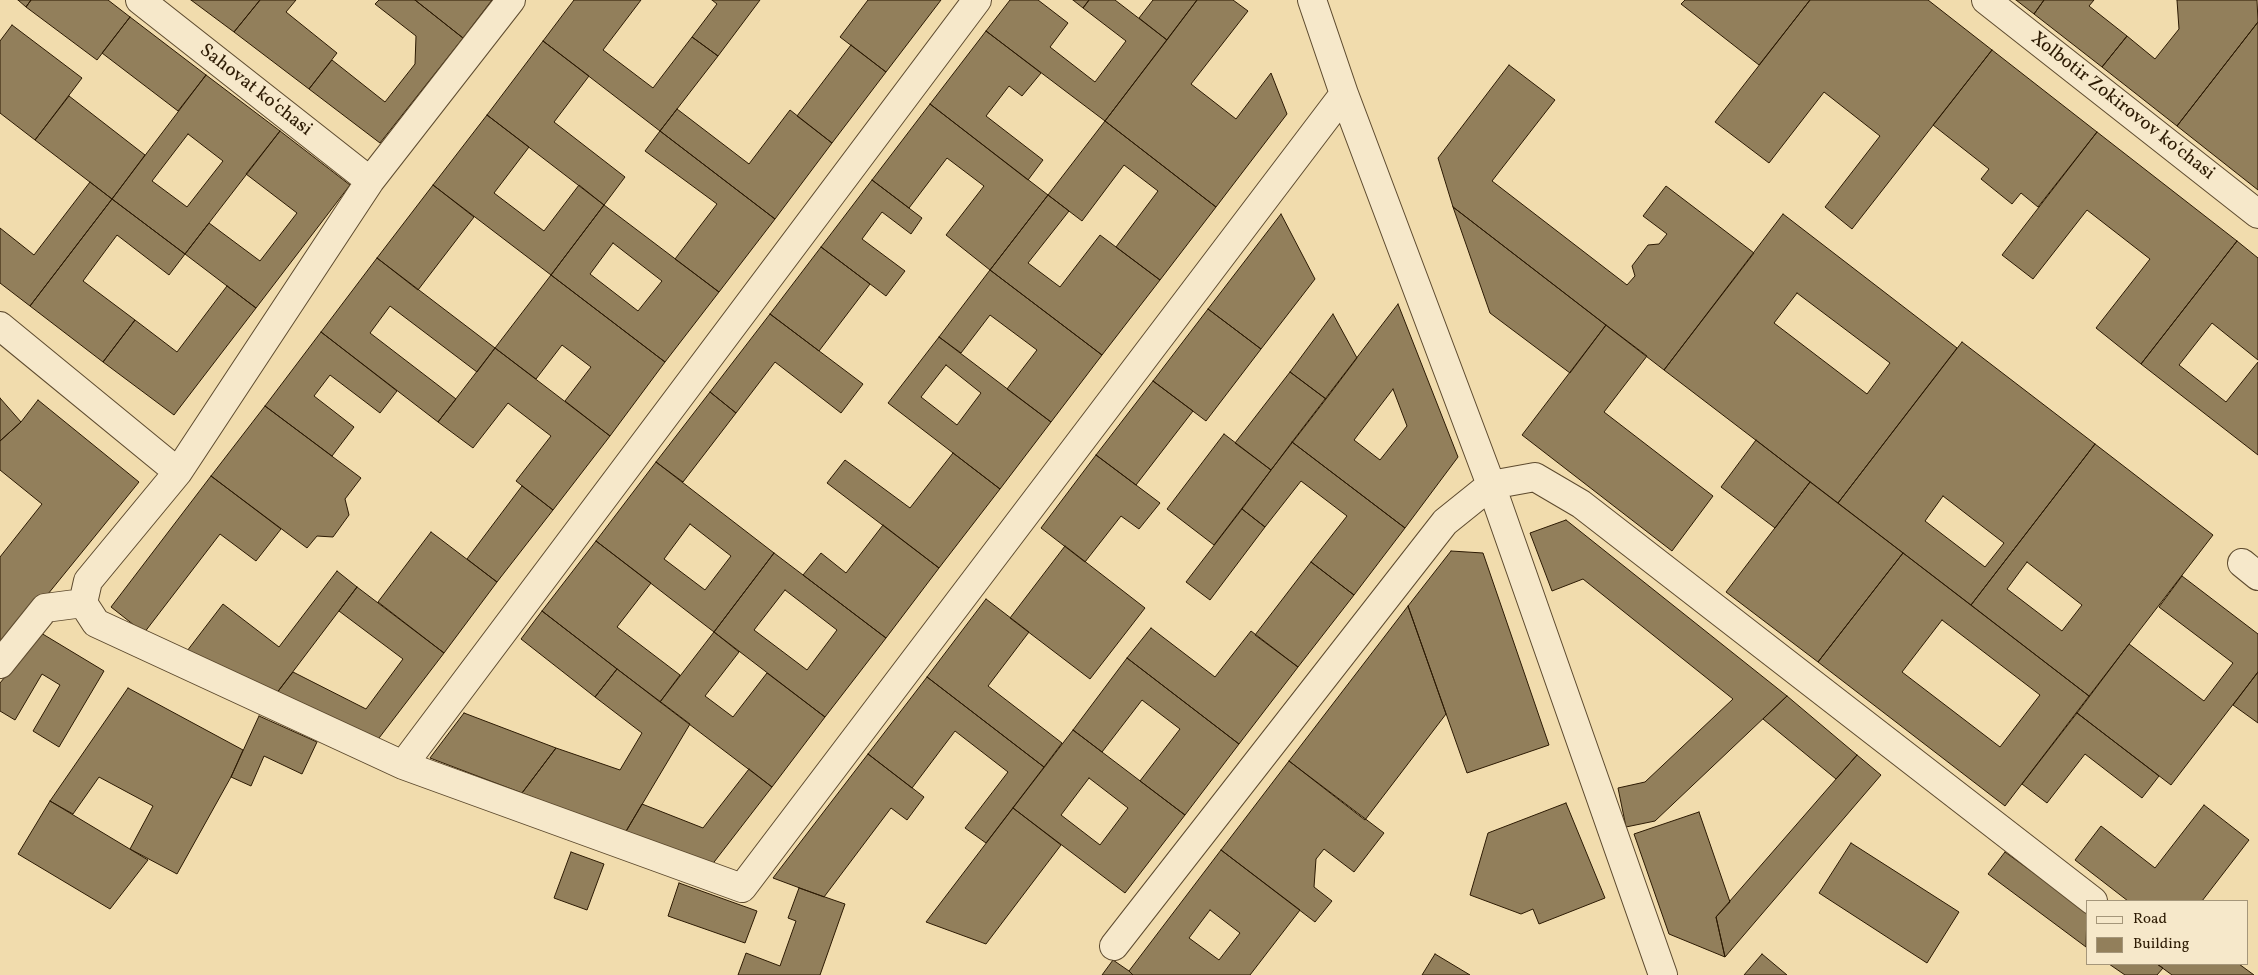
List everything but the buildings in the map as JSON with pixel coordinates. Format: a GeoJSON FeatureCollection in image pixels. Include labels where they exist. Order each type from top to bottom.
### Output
{"type":"FeatureCollection","features":[{"type":"Feature","properties":{"kind":"street","name":"Sahovat koʻchasi"},"geometry":{"type":"LineString","coordinates":[[140,0],[370,181]]}},
{"type":"Feature","properties":{"kind":"street"},"geometry":{"type":"LineString","coordinates":[[511,0],[370,181],[178,472],[88,581],[83,603],[96,623],[403,765],[742,888],[1344,94]]}},
{"type":"Feature","properties":{"kind":"street"},"geometry":{"type":"LineString","coordinates":[[403,765],[978,0]]}},
{"type":"Feature","properties":{"kind":"street"},"geometry":{"type":"LineString","coordinates":[[1312,0],[1344,94],[1491,484],[1662,975]]}},
{"type":"Feature","properties":{"kind":"street","name":"Xolbotir Zokirovov koʻchasi"},"geometry":{"type":"LineString","coordinates":[[1986,0],[2258,214]]}},
{"type":"Feature","properties":{"kind":"street"},"geometry":{"type":"LineString","coordinates":[[0,326],[178,472]]}},
{"type":"Feature","properties":{"kind":"street"},"geometry":{"type":"LineString","coordinates":[[1114,946],[1445,522],[1491,484],[1535,477],[1581,504],[2092,900]]}},
{"type":"Feature","properties":{"kind":"street"},"geometry":{"type":"LineString","coordinates":[[0,664],[45,608],[83,603]]}}]}
